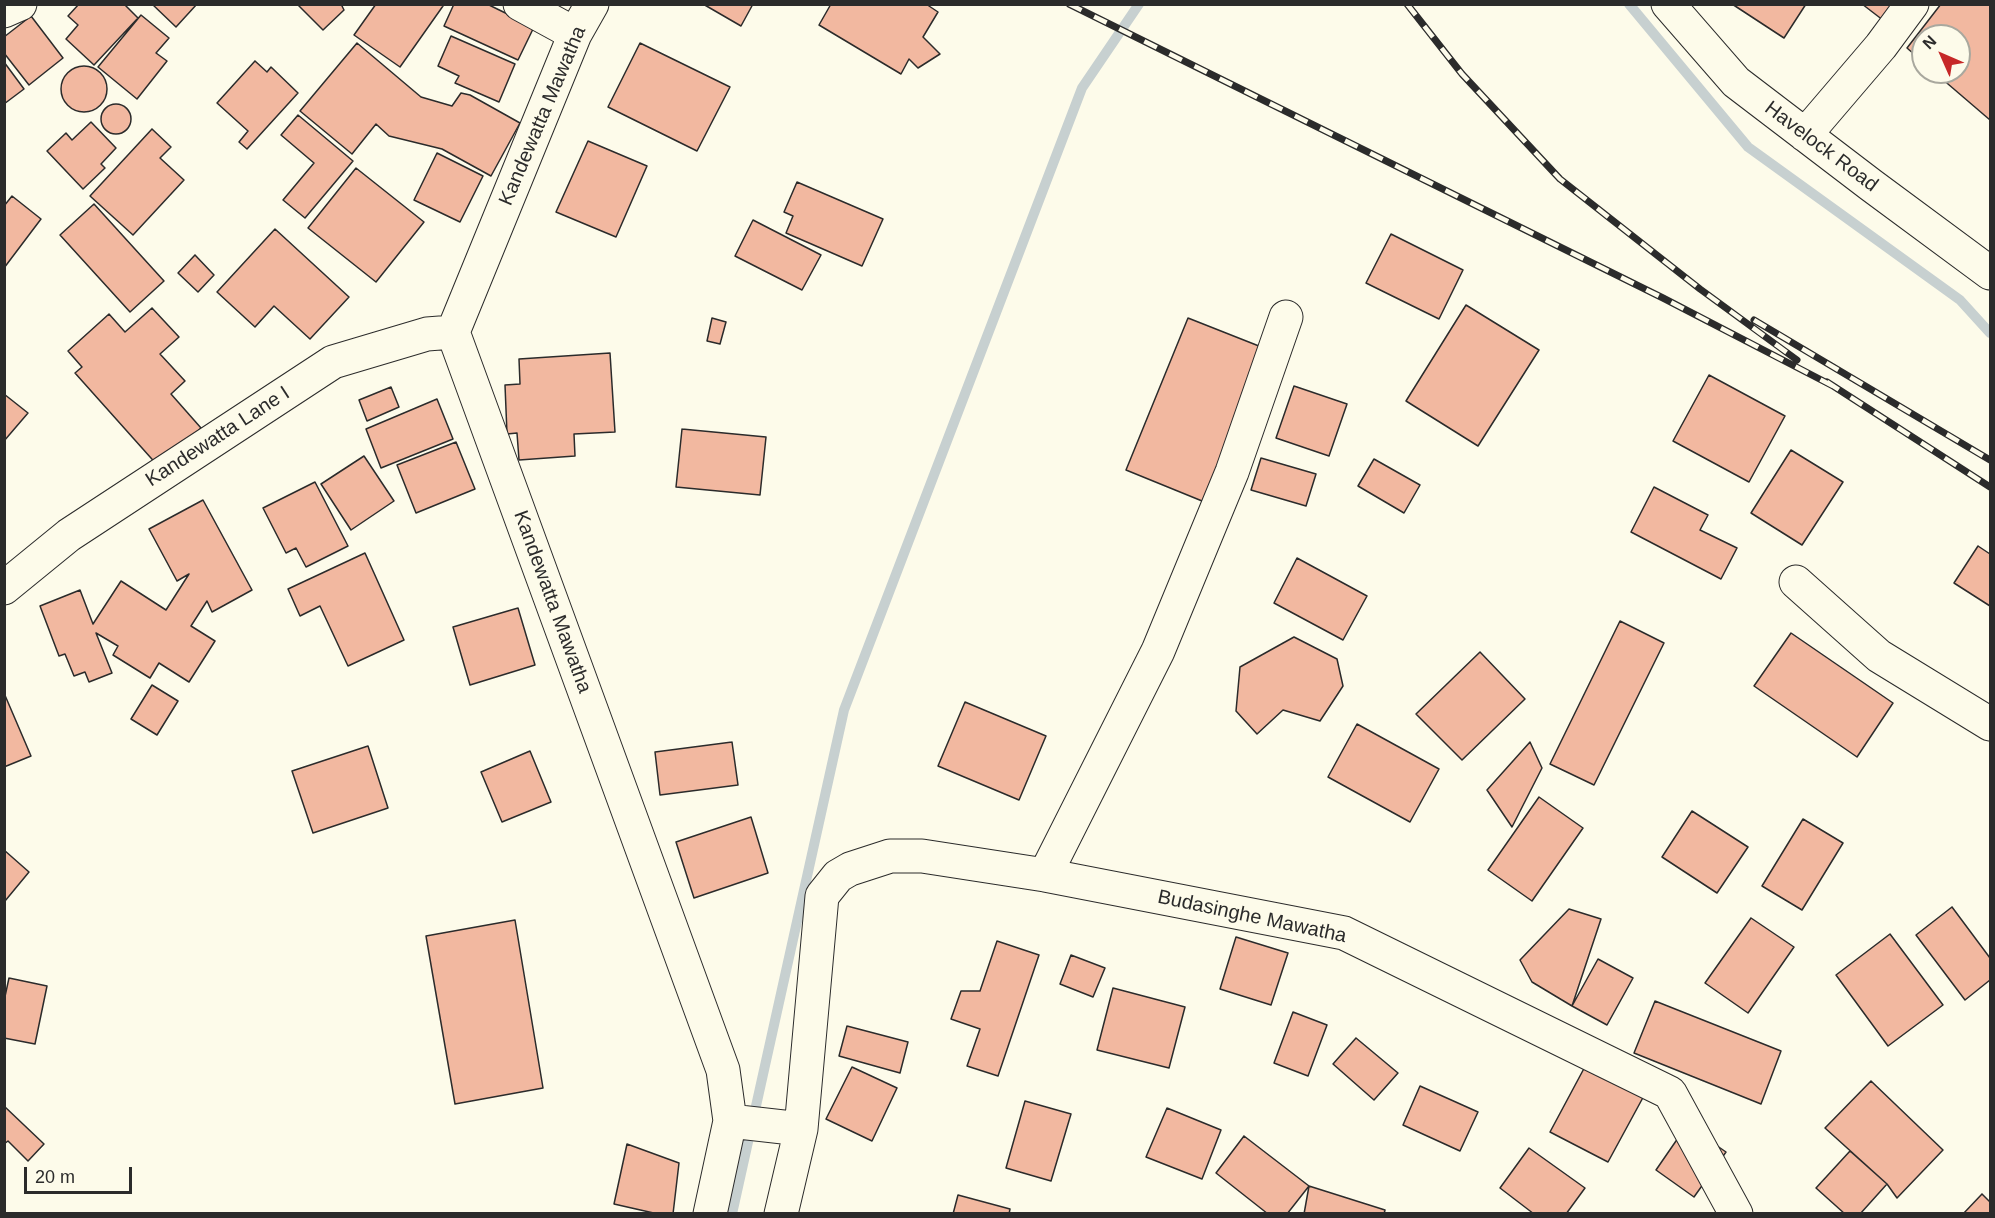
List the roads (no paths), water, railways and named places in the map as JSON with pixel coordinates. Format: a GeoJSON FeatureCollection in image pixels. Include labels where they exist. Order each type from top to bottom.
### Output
{"type":"FeatureCollection","features":[{"type":"Feature","properties":{"kind":"street"},"geometry":{"type":"LineString","coordinates":[[4,11],[20,4]]}},
{"type":"Feature","properties":{"kind":"street"},"geometry":{"type":"LineString","coordinates":[[520,4],[575,34]]}},
{"type":"Feature","properties":{"kind":"street","name":"Kandewatta Mawatha"},"geometry":{"type":"LineString","coordinates":[[592,4],[575,34],[453,332],[723,1070],[729,1121],[710,1214]]}},
{"type":"Feature","properties":{"kind":"street","name":"Havelock Road"},"geometry":{"type":"LineString","coordinates":[[1668,4],[1736,82],[1804,135],[1990,269]]}},
{"type":"Feature","properties":{"kind":"street"},"geometry":{"type":"LineString","coordinates":[[1804,135],[1881,46],[1912,4]]}},
{"type":"Feature","properties":{"kind":"street"},"geometry":{"type":"LineString","coordinates":[[1045,875],[1158,651],[1232,472],[1286,317]]}},
{"type":"Feature","properties":{"kind":"street","name":"Kandewatta Lane I"},"geometry":{"type":"LineString","coordinates":[[4,588],[69,534],[333,362],[427,334],[453,332]]}},
{"type":"Feature","properties":{"kind":"street"},"geometry":{"type":"LineString","coordinates":[[1796,582],[1879,656],[1990,724]]}},
{"type":"Feature","properties":{"kind":"street","name":"Budasinghe Mawatha"},"geometry":{"type":"LineString","coordinates":[[801,1129],[822,896],[838,876],[850,869],[890,856],[922,856],[1045,875],[1344,933],[1670,1094],[1736,1214]]}},
{"type":"Feature","properties":{"kind":"street"},"geometry":{"type":"LineString","coordinates":[[729,1121],[801,1129],[781,1214]]}},
{"type":"Feature","properties":{"kind":"waterway"},"geometry":{"type":"LineString","coordinates":[[732,1214],[844,710],[1082,88],[1139,4]]}},
{"type":"Feature","properties":{"kind":"waterway"},"geometry":{"type":"LineString","coordinates":[[1629,4],[1748,147],[1960,300],[1990,333]]}},
{"type":"Feature","properties":{"kind":"railway"},"geometry":{"type":"LineString","coordinates":[[1069,4],[1663,298],[1833,386]]}},
{"type":"Feature","properties":{"kind":"railway"},"geometry":{"type":"LineString","coordinates":[[1407,4],[1462,74],[1560,179],[1700,289],[1797,360]]}},
{"type":"Feature","properties":{"kind":"railway"},"geometry":{"type":"LineString","coordinates":[[1754,320],[1990,460]]}},
{"type":"Feature","properties":{"kind":"railway"},"geometry":{"type":"LineString","coordinates":[[1827,382],[1990,487]]}}]}
